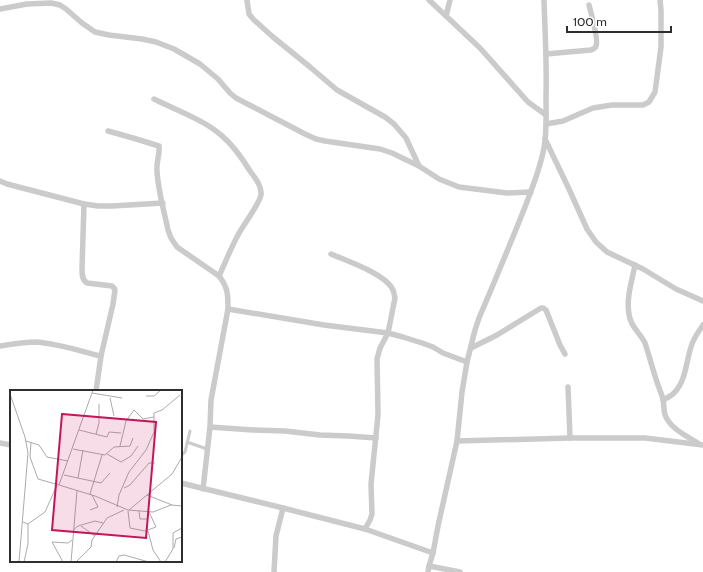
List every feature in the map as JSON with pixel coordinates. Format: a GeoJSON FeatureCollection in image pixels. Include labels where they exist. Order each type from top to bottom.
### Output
{"type":"FeatureCollection","features":[{"type":"Feature","properties":{"kind":"street"},"geometry":{"type":"LineString","coordinates":[[247,0],[249,14],[273,37],[310,66],[337,90],[385,117],[394,124],[406,138],[418,166]]}},
{"type":"Feature","properties":{"kind":"street"},"geometry":{"type":"LineString","coordinates":[[429,0],[480,48],[528,102],[546,114]]}},
{"type":"Feature","properties":{"kind":"street"},"geometry":{"type":"LineString","coordinates":[[446,16],[450,0]]}},
{"type":"Feature","properties":{"kind":"street"},"geometry":{"type":"LineString","coordinates":[[460,572],[429,569],[457,441],[467,362],[479,318],[531,192],[542,158],[546,124],[544,0]]}},
{"type":"Feature","properties":{"kind":"street"},"geometry":{"type":"LineString","coordinates":[[546,124],[563,121],[593,108],[612,105],[643,105],[649,102],[655,92],[661,47],[660,0]]}},
{"type":"Feature","properties":{"kind":"street"},"geometry":{"type":"LineString","coordinates":[[0,9],[27,4],[51,3],[60,5],[66,8],[82,23],[95,32],[156,42],[174,49],[211,72],[236,98],[316,139],[380,149],[392,153],[418,166],[439,179],[459,187],[507,193],[531,192]]}},
{"type":"Feature","properties":{"kind":"street"},"geometry":{"type":"LineString","coordinates":[[546,54],[591,50],[595,48],[597,45],[596,36],[589,5]]}},
{"type":"Feature","properties":{"kind":"street"},"geometry":{"type":"LineString","coordinates":[[154,99],[212,128],[220,134],[226,139],[246,164],[259,184],[261,190],[260,199],[237,236],[219,276]]}},
{"type":"Feature","properties":{"kind":"street"},"geometry":{"type":"LineString","coordinates":[[108,131],[159,146],[157,170],[168,230],[173,242],[183,252],[219,276],[227,289],[228,309],[211,400],[210,427],[203,489]]}},
{"type":"Feature","properties":{"kind":"street"},"geometry":{"type":"LineString","coordinates":[[545,139],[587,229],[596,242],[607,252],[635,265],[676,289],[703,301]]}},
{"type":"Feature","properties":{"kind":"street"},"geometry":{"type":"LineString","coordinates":[[0,181],[84,204],[98,206],[163,203]]}},
{"type":"Feature","properties":{"kind":"street"},"geometry":{"type":"LineString","coordinates":[[84,204],[83,279],[87,283],[112,286],[115,290],[101,356],[96,390]]}},
{"type":"Feature","properties":{"kind":"street"},"geometry":{"type":"LineString","coordinates":[[331,254],[385,280],[391,286],[395,298],[388,333],[380,348],[377,359],[378,415],[371,484],[372,514],[365,529]]}},
{"type":"Feature","properties":{"kind":"street"},"geometry":{"type":"LineString","coordinates":[[635,265],[628,307],[629,315],[632,324],[645,344],[663,400],[664,413],[669,422],[676,429],[702,445]]}},
{"type":"Feature","properties":{"kind":"street"},"geometry":{"type":"LineString","coordinates":[[471,348],[497,335],[543,308],[546,310],[564,354]]}},
{"type":"Feature","properties":{"kind":"street"},"geometry":{"type":"LineString","coordinates":[[228,309],[324,325],[388,333],[433,347],[443,353],[467,362]]}},
{"type":"Feature","properties":{"kind":"street"},"geometry":{"type":"LineString","coordinates":[[663,400],[674,393],[679,385],[684,375],[691,345],[703,325]]}},
{"type":"Feature","properties":{"kind":"street"},"geometry":{"type":"LineString","coordinates":[[0,346],[36,342],[70,348],[101,356]]}},
{"type":"Feature","properties":{"kind":"street"},"geometry":{"type":"LineString","coordinates":[[568,387],[570,438]]}},
{"type":"Feature","properties":{"kind":"street"},"geometry":{"type":"LineString","coordinates":[[210,427],[376,438]]}},
{"type":"Feature","properties":{"kind":"street"},"geometry":{"type":"LineString","coordinates":[[457,441],[645,438],[702,445]]}},
{"type":"Feature","properties":{"kind":"street"},"geometry":{"type":"LineString","coordinates":[[0,443],[10,445]]}},
{"type":"Feature","properties":{"kind":"street"},"geometry":{"type":"LineString","coordinates":[[182,483],[365,529],[433,553]]}},
{"type":"Feature","properties":{"kind":"street"},"geometry":{"type":"LineString","coordinates":[[274,572],[276,536],[283,508]]}},
{"type":"Feature","properties":{"kind":"lane"},"geometry":{"type":"LineString","coordinates":[[182,454],[185,452],[190,431]]}},
{"type":"Feature","properties":{"kind":"lane"},"geometry":{"type":"LineString","coordinates":[[187,442],[208,449]]}}]}
